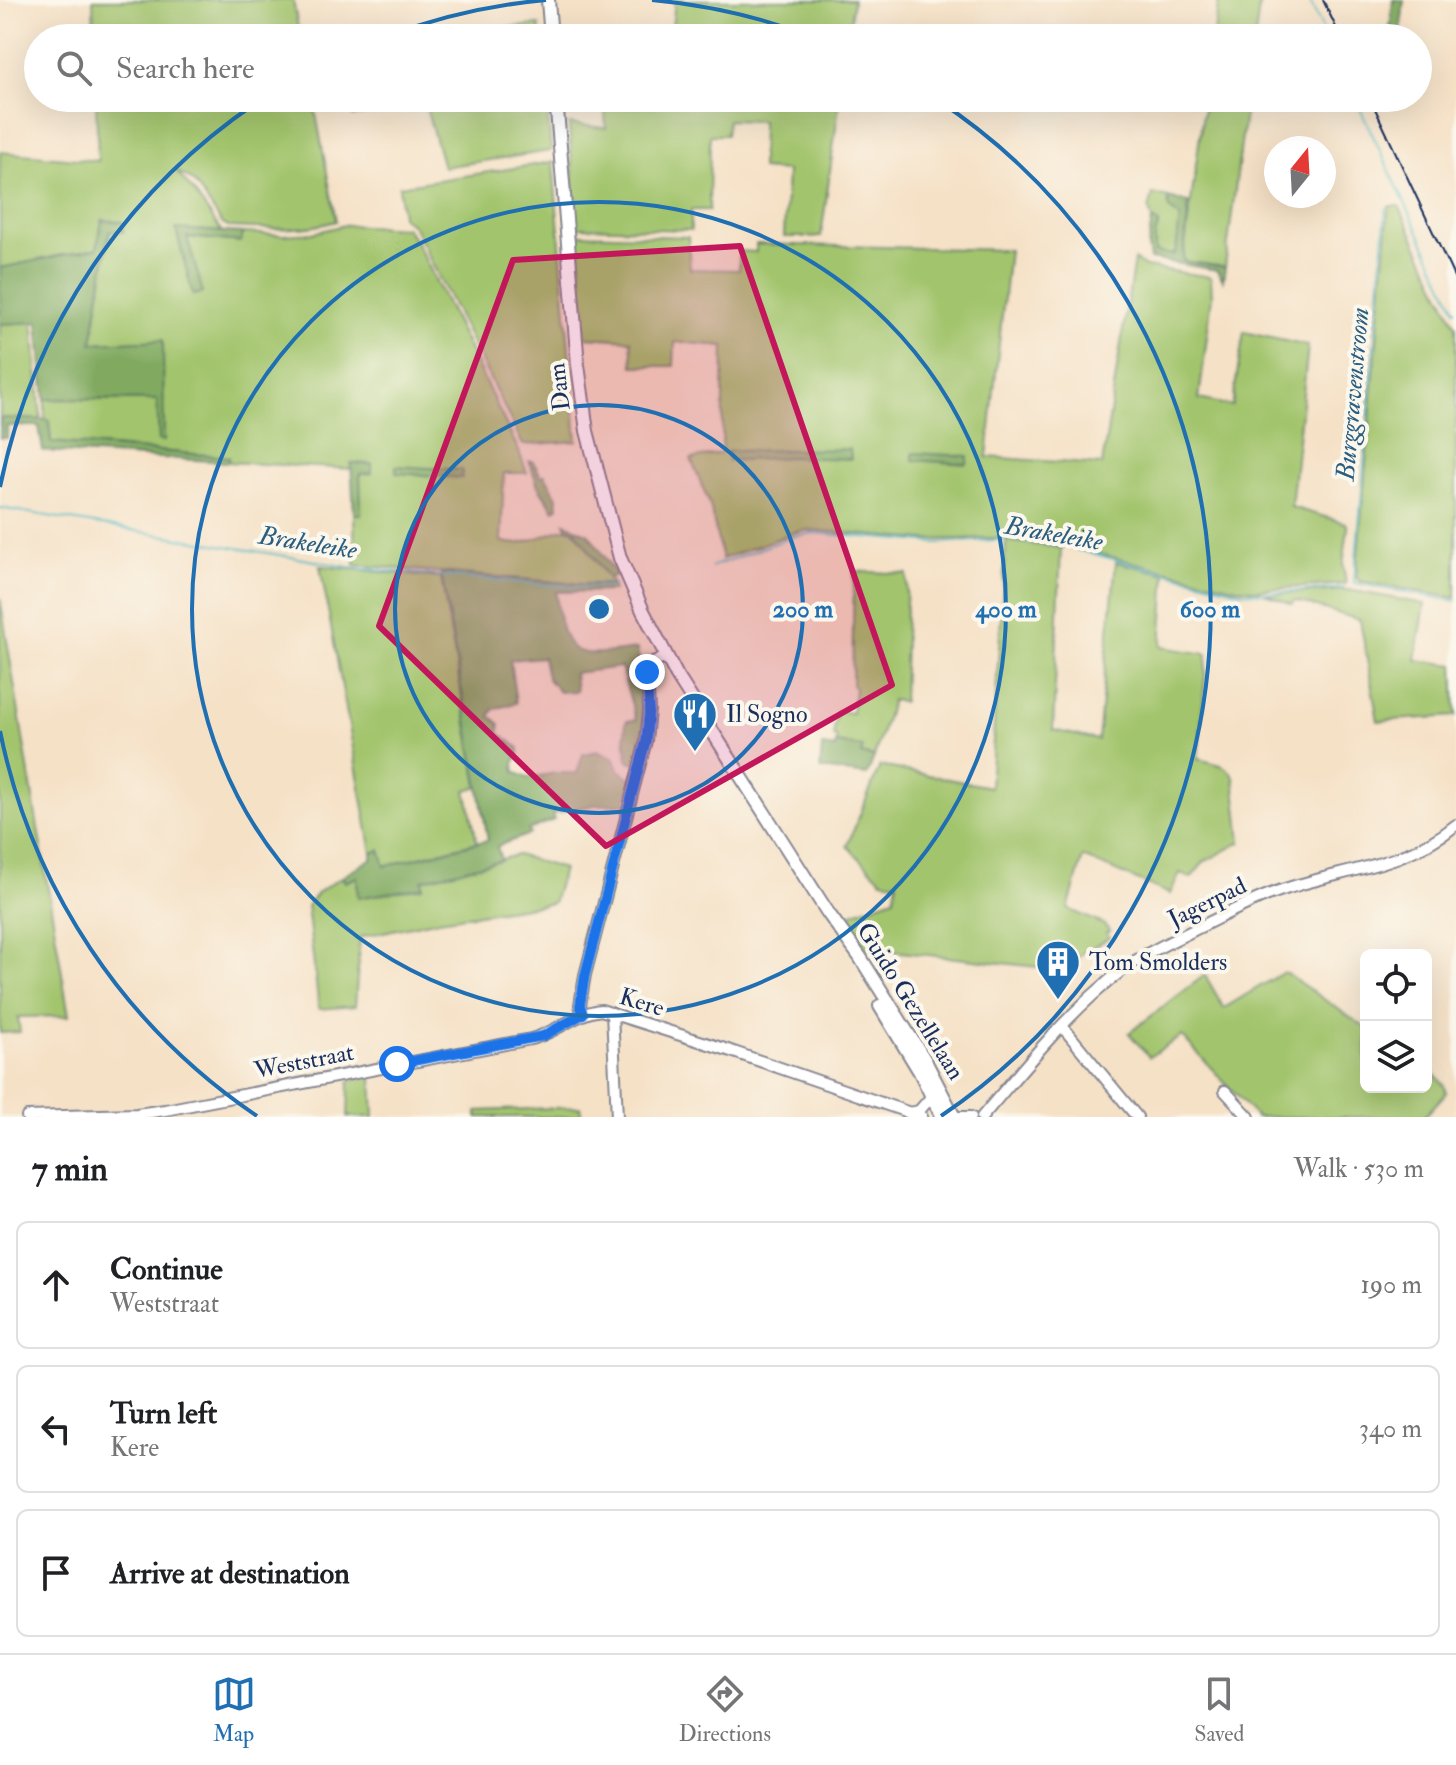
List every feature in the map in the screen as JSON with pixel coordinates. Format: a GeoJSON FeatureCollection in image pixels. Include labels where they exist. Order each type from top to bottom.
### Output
{"type":"FeatureCollection","features":[{"type":"Feature","properties":{"kind":"main road"},"geometry":{"type":"LineString","coordinates":[[548,0],[550,24]]}},
{"type":"Feature","properties":{"kind":"main road","name":"Dam"},"geometry":{"type":"LineString","coordinates":[[557,112],[578,365],[587,431],[620,558],[666,657]]}},
{"type":"Feature","properties":{"kind":"main road","name":"Guido Gezellelaan"},"geometry":{"type":"LineString","coordinates":[[666,657],[828,913],[831,924],[882,1000],[932,1096],[950,1117]]}},
{"type":"Feature","properties":{"kind":"main road","name":"Guido Gezellelaan"},"geometry":{"type":"LineString","coordinates":[[899,1029],[932,1072],[950,1117]]}},
{"type":"Feature","properties":{"kind":"street","name":"Kere"},"geometry":{"type":"LineString","coordinates":[[666,657],[651,664],[647,672],[646,741],[585,975],[580,1005],[583,1014],[601,1010],[612,1013],[922,1117]]}},
{"type":"Feature","properties":{"kind":"street","name":"Jagerpad"},"geometry":{"type":"LineString","coordinates":[[982,1117],[1062,1026],[1127,967],[1245,904],[1415,851],[1456,825]]}},
{"type":"Feature","properties":{"kind":"street"},"geometry":{"type":"LineString","coordinates":[[612,1013],[617,1117]]}},
{"type":"Feature","properties":{"kind":"street","name":"Weststraat"},"geometry":{"type":"LineString","coordinates":[[27,1117],[137,1114],[165,1110],[531,1039],[553,1032],[583,1014]]}},
{"type":"Feature","properties":{"kind":"street"},"geometry":{"type":"LineString","coordinates":[[1062,1026],[1137,1117]]}},
{"type":"Feature","properties":{"kind":"street"},"geometry":{"type":"LineString","coordinates":[[1225,1091],[1249,1117]]}},
{"type":"Feature","properties":{"kind":"street"},"geometry":{"type":"LineString","coordinates":[[909,1113],[919,1111],[932,1096]]}},
{"type":"Feature","properties":{"kind":"street"},"geometry":{"type":"LineString","coordinates":[[950,1117],[971,1117]]}},
{"type":"Feature","properties":{"kind":"highlighted area"},"geometry":{"type":"Polygon","coordinates":[[[740,246],[892,685],[606,846],[379,626],[513,260],[740,246]]]}},
{"type":"Feature","properties":{"kind":"green space"},"geometry":{"type":"Polygon","coordinates":[[[93,0],[293,0],[297,24],[94,24],[93,0]]]}},
{"type":"Feature","properties":{"kind":"green space"},"geometry":{"type":"Polygon","coordinates":[[[675,0],[853,0],[850,24],[672,24],[675,0]]]}},
{"type":"Feature","properties":{"kind":"green space"},"geometry":{"type":"Polygon","coordinates":[[[1219,0],[1260,0],[1257,24],[1215,24],[1219,0]]]}},
{"type":"Feature","properties":{"kind":"green space"},"geometry":{"type":"Polygon","coordinates":[[[1393,0],[1404,0],[1401,24],[1390,24],[1393,0]]]}},
{"type":"Feature","properties":{"kind":"green space"},"geometry":{"type":"Polygon","coordinates":[[[96,112],[316,112],[336,221],[296,228],[228,227],[196,185],[176,171],[222,232],[176,230],[193,294],[202,292],[187,237],[241,242],[243,233],[312,233],[345,225],[406,228],[418,245],[527,473],[504,473],[501,541],[527,542],[571,528],[612,584],[579,584],[355,565],[354,514],[361,513],[360,474],[372,473],[372,464],[352,464],[352,469],[228,462],[228,457],[51,442],[49,420],[45,420],[45,399],[158,400],[159,441],[163,341],[92,343],[110,231],[103,220],[97,248],[0,268],[0,152],[98,161],[96,112]]]}},
{"type":"Feature","properties":{"kind":"green space"},"geometry":{"type":"Polygon","coordinates":[[[352,112],[377,112],[353,116],[352,112]]]}},
{"type":"Feature","properties":{"kind":"green space"},"geometry":{"type":"Polygon","coordinates":[[[427,112],[547,112],[551,151],[443,167],[427,112]]]}},
{"type":"Feature","properties":{"kind":"green space"},"geometry":{"type":"Polygon","coordinates":[[[605,112],[838,112],[821,237],[784,237],[787,171],[761,169],[762,121],[728,120],[726,135],[710,135],[709,210],[691,210],[691,230],[577,227],[569,124],[606,128],[605,112]]]}},
{"type":"Feature","properties":{"kind":"green space"},"geometry":{"type":"Polygon","coordinates":[[[1203,112],[1245,112],[1225,267],[1183,261],[1203,112]]]}},
{"type":"Feature","properties":{"kind":"green space"},"geometry":{"type":"Polygon","coordinates":[[[553,162],[577,441],[523,445],[413,225],[402,217],[399,186],[553,162]]]}},
{"type":"Feature","properties":{"kind":"green space"},"geometry":{"type":"Polygon","coordinates":[[[1153,194],[1168,198],[1169,209],[1180,217],[1178,246],[1173,255],[1154,252],[1159,223],[1152,220],[1149,210],[1153,194]]]}},
{"type":"Feature","properties":{"kind":"green space"},"geometry":{"type":"Polygon","coordinates":[[[1168,198],[1189,203],[1183,261],[1225,267],[1223,280],[1217,270],[1150,259],[1148,246],[1152,220],[1159,223],[1155,252],[1173,255],[1176,251],[1180,217],[1169,209],[1168,198]]]}},
{"type":"Feature","properties":{"kind":"green space"},"geometry":{"type":"Polygon","coordinates":[[[1389,206],[1399,206],[1456,326],[1456,598],[1359,581],[1356,577],[1389,206]]]}},
{"type":"Feature","properties":{"kind":"green space"},"geometry":{"type":"Polygon","coordinates":[[[102,220],[123,222],[123,232],[109,231],[92,343],[163,340],[164,441],[159,441],[157,400],[45,399],[38,322],[0,324],[0,268],[97,248],[102,220]]]}},
{"type":"Feature","properties":{"kind":"green space"},"geometry":{"type":"Polygon","coordinates":[[[176,229],[243,233],[241,242],[187,237],[203,293],[193,295],[176,229]]]}},
{"type":"Feature","properties":{"kind":"green space"},"geometry":{"type":"Polygon","coordinates":[[[578,234],[688,237],[690,269],[739,270],[739,251],[756,252],[756,244],[1009,250],[987,457],[1102,465],[1134,260],[1146,267],[1211,277],[1212,297],[1199,399],[1232,406],[1244,332],[1308,346],[1291,507],[1346,523],[1343,565],[1346,584],[1256,590],[1237,588],[1032,537],[925,540],[809,530],[722,559],[710,505],[691,459],[722,453],[724,346],[675,342],[674,366],[633,366],[631,340],[585,337],[578,234]]]}},
{"type":"Feature","properties":{"kind":"green space"},"geometry":{"type":"Polygon","coordinates":[[[33,322],[41,420],[1,418],[0,426],[0,324],[33,322]]]}},
{"type":"Feature","properties":{"kind":"green space"},"geometry":{"type":"Polygon","coordinates":[[[1,418],[49,420],[51,442],[229,457],[228,462],[43,451],[39,426],[7,426],[7,438],[0,438],[1,418]]]}},
{"type":"Feature","properties":{"kind":"green space"},"geometry":{"type":"Polygon","coordinates":[[[850,449],[851,459],[789,457],[728,461],[728,451],[850,449]]]}},
{"type":"Feature","properties":{"kind":"green space"},"geometry":{"type":"Polygon","coordinates":[[[913,453],[968,456],[967,464],[913,460],[913,453]]]}},
{"type":"Feature","properties":{"kind":"green space"},"geometry":{"type":"Polygon","coordinates":[[[529,461],[533,461],[541,476],[545,475],[557,497],[558,507],[554,510],[538,486],[529,461]]]}},
{"type":"Feature","properties":{"kind":"green space"},"geometry":{"type":"Polygon","coordinates":[[[351,463],[372,464],[372,473],[360,474],[361,514],[354,514],[351,463]]]}},
{"type":"Feature","properties":{"kind":"green space"},"geometry":{"type":"Polygon","coordinates":[[[396,466],[462,470],[462,478],[396,473],[396,466]]]}},
{"type":"Feature","properties":{"kind":"green space"},"geometry":{"type":"Polygon","coordinates":[[[565,523],[589,534],[617,575],[608,578],[576,531],[567,528],[565,523]]]}},
{"type":"Feature","properties":{"kind":"green space"},"geometry":{"type":"Polygon","coordinates":[[[1006,541],[1061,548],[1053,730],[1098,740],[1116,562],[1166,574],[1161,647],[1207,654],[1198,759],[1223,766],[1234,777],[1241,842],[1204,862],[1191,878],[1180,873],[1170,894],[1083,857],[1068,909],[1103,924],[1110,931],[1106,933],[1110,937],[1082,954],[1065,970],[865,948],[846,918],[894,898],[897,882],[882,880],[847,846],[880,766],[990,787],[1006,541]]]}},
{"type":"Feature","properties":{"kind":"green space"},"geometry":{"type":"Polygon","coordinates":[[[320,566],[441,578],[478,787],[466,790],[477,842],[384,866],[380,851],[372,853],[320,566]]]}},
{"type":"Feature","properties":{"kind":"green space"},"geometry":{"type":"Polygon","coordinates":[[[854,571],[907,574],[903,702],[892,700],[874,757],[861,754],[862,747],[836,743],[837,737],[833,736],[837,711],[852,713],[855,688],[852,685],[854,571]]]}},
{"type":"Feature","properties":{"kind":"green space"},"geometry":{"type":"Polygon","coordinates":[[[441,573],[612,584],[613,591],[556,592],[559,615],[568,643],[576,650],[599,653],[637,649],[646,695],[637,763],[628,761],[626,721],[636,720],[621,667],[574,673],[576,691],[559,692],[547,678],[543,657],[510,660],[516,703],[494,709],[490,716],[500,724],[499,733],[519,748],[514,763],[515,772],[527,778],[577,773],[583,754],[597,751],[613,757],[618,769],[632,779],[626,804],[594,805],[552,814],[554,820],[528,830],[530,834],[497,846],[501,860],[422,880],[423,887],[358,898],[357,877],[345,882],[342,877],[372,858],[372,853],[380,850],[385,866],[488,840],[441,573]]]}},
{"type":"Feature","properties":{"kind":"green space"},"geometry":{"type":"Polygon","coordinates":[[[1349,590],[1425,604],[1416,660],[1454,665],[1456,716],[1378,721],[1360,620],[1265,594],[1349,590]]]}},
{"type":"Feature","properties":{"kind":"green space"},"geometry":{"type":"Polygon","coordinates":[[[0,598],[69,1016],[18,1017],[20,1032],[0,1033],[0,598]]]}},
{"type":"Feature","properties":{"kind":"green space"},"geometry":{"type":"Polygon","coordinates":[[[836,743],[863,747],[861,754],[874,757],[867,775],[820,769],[822,746],[835,748],[836,743]]]}},
{"type":"Feature","properties":{"kind":"green space"},"geometry":{"type":"Polygon","coordinates":[[[517,855],[563,869],[553,903],[439,920],[360,937],[355,1006],[319,1009],[307,906],[318,892],[342,877],[345,882],[357,877],[358,897],[423,887],[422,880],[517,855]]]}},
{"type":"Feature","properties":{"kind":"green space"},"geometry":{"type":"Polygon","coordinates":[[[1284,972],[1360,1024],[1360,1093],[1432,1093],[1432,1073],[1442,1082],[1446,1093],[1424,1117],[1256,1117],[1182,1036],[1149,1057],[1129,1033],[1205,975],[1224,1008],[1284,972]]]}},
{"type":"Feature","properties":{"kind":"green space"},"geometry":{"type":"Polygon","coordinates":[[[372,1075],[374,1117],[348,1117],[349,1081],[372,1075]]]}},
{"type":"Feature","properties":{"kind":"green space"},"geometry":{"type":"Polygon","coordinates":[[[580,1107],[582,1117],[477,1117],[477,1111],[580,1107]]]}},
{"type":"Feature","properties":{"kind":"waterway"},"geometry":{"type":"LineString","coordinates":[[1309,0],[1320,24]]}},
{"type":"Feature","properties":{"kind":"waterway"},"geometry":{"type":"LineString","coordinates":[[1362,112],[1456,310]]}},
{"type":"Feature","properties":{"kind":"waterway","name":"Burggravenstroom"},"geometry":{"type":"LineString","coordinates":[[1386,209],[1354,583],[1456,601]]}},
{"type":"Feature","properties":{"kind":"waterway","name":"Brakeleike"},"geometry":{"type":"LineString","coordinates":[[0,508],[362,569],[574,587],[614,586]]}},
{"type":"Feature","properties":{"kind":"waterway","name":"Brakeleike"},"geometry":{"type":"LineString","coordinates":[[711,567],[795,536],[813,533],[937,543],[1013,539],[1058,545],[1243,592],[1344,588]]}},
{"type":"Feature","properties":{"kind":"railway"},"geometry":{"type":"LineString","coordinates":[[1323,0],[1334,24]]}},
{"type":"Feature","properties":{"kind":"railway"},"geometry":{"type":"LineString","coordinates":[[1377,112],[1456,281]]}},
{"type":"Feature","properties":{"kind":"place","name":"Il Sogno"},"geometry":{"type":"Point","coordinates":[695,753]}},
{"type":"Feature","properties":{"kind":"place","name":"Tom Smolders"},"geometry":{"type":"Point","coordinates":[1058,1001]}},
{"type":"Feature","properties":{"kind":"route"},"geometry":{"type":"LineString","coordinates":[[397,1064],[543,1036],[583,1014],[580,1005],[585,975],[646,741],[649,710],[647,672]]}}]}
